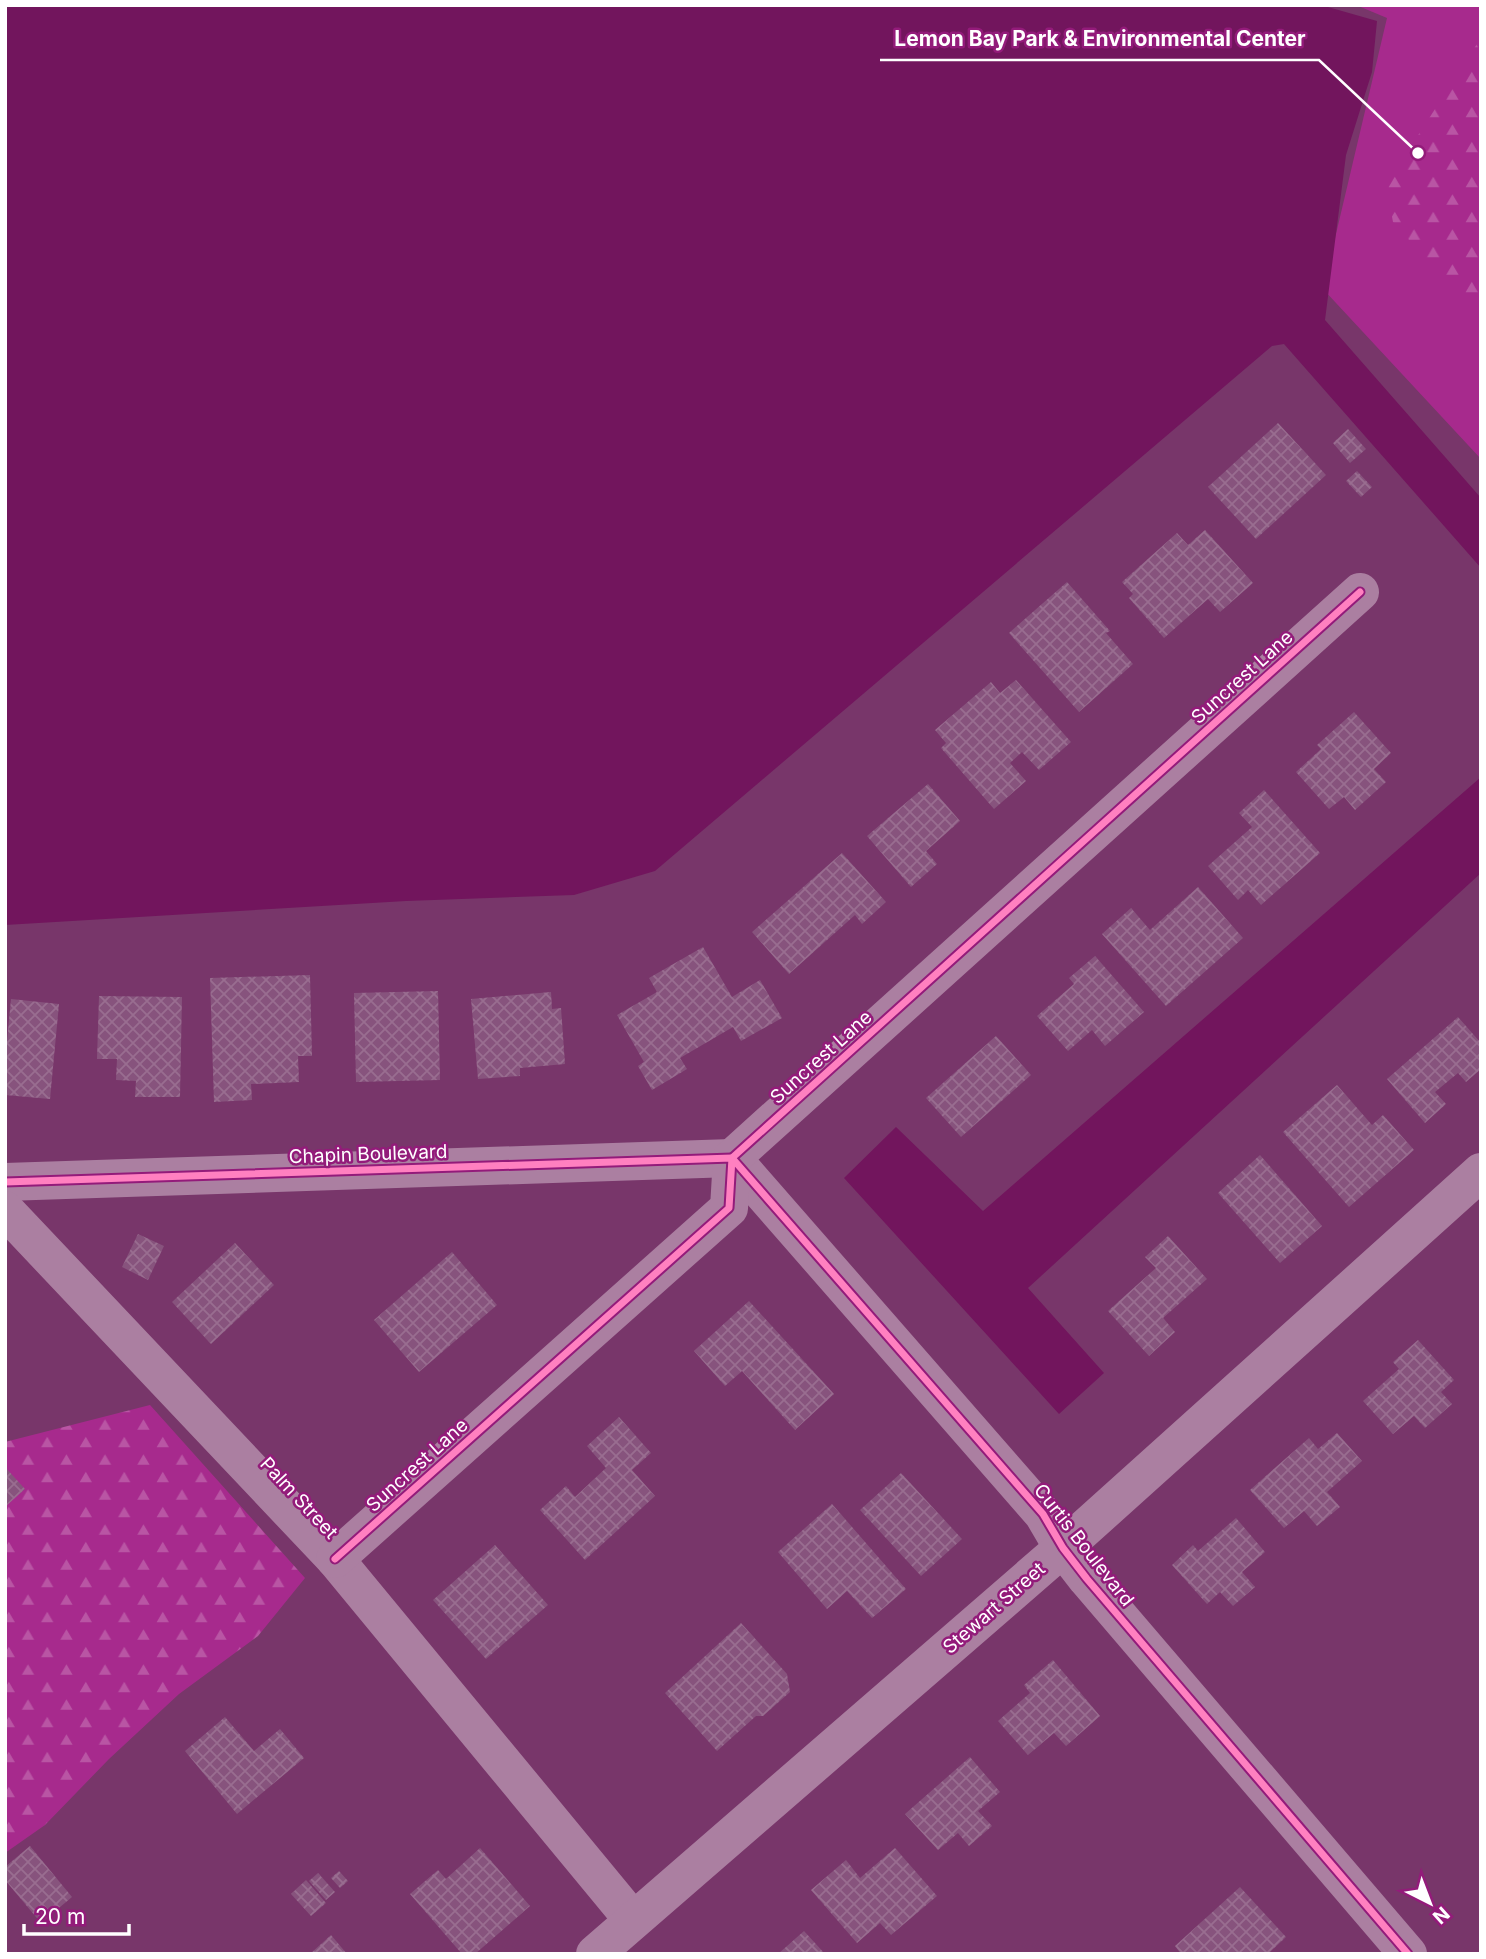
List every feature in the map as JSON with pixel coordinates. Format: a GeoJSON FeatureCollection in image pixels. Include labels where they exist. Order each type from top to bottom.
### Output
{"type":"FeatureCollection","features":[{"type":"Feature","properties":{"kind":"street","name":"Suncrest Lane"},"geometry":{"type":"LineString","coordinates":[[335,1559],[729,1208],[733,1158],[1360,592]]}},
{"type":"Feature","properties":{"kind":"street","name":"Chapin Boulevard"},"geometry":{"type":"LineString","coordinates":[[5,1182],[733,1158]]}},
{"type":"Feature","properties":{"kind":"street","name":"Curtis Boulevard"},"geometry":{"type":"LineString","coordinates":[[733,1158],[1043,1514],[1063,1548],[1087,1579],[1401,1952]]}},
{"type":"Feature","properties":{"kind":"street","name":"Stewart Street"},"geometry":{"type":"LineString","coordinates":[[595,1954],[1063,1548],[1481,1172]]}},
{"type":"Feature","properties":{"kind":"street","name":"Palm Street"},"geometry":{"type":"LineString","coordinates":[[5,1210],[335,1559],[634,1920]]}},
{"type":"Feature","properties":{"kind":"green space"},"geometry":{"type":"Polygon","coordinates":[[[1356,5],[1481,5],[1481,459],[1323,289],[1387,18],[1356,5]]]}},
{"type":"Feature","properties":{"kind":"green space"},"geometry":{"type":"Polygon","coordinates":[[[1477,44],[1481,45],[1481,321],[1393,222],[1386,185],[1477,44]]]}},
{"type":"Feature","properties":{"kind":"green space"},"geometry":{"type":"Polygon","coordinates":[[[150,1405],[305,1578],[258,1636],[179,1694],[109,1759],[45,1825],[5,1853],[5,1442],[150,1405]]]}},
{"type":"Feature","properties":{"kind":"shaded area"},"geometry":{"type":"Polygon","coordinates":[[[5,5],[1321,5],[1377,21],[1372,72],[1346,155],[1325,320],[1481,498],[1481,568],[1284,344],[1272,346],[655,871],[574,895],[406,901],[5,925],[5,5]]]}},
{"type":"Feature","properties":{"kind":"shaded area"},"geometry":{"type":"Polygon","coordinates":[[[1481,777],[1481,873],[1028,1288],[1104,1373],[1059,1414],[844,1178],[896,1127],[983,1211],[1481,777]]]}},
{"type":"Feature","properties":{"kind":"building"},"geometry":{"type":"Polygon","coordinates":[[[1278,423],[1326,475],[1256,539],[1208,487],[1278,423]]]}},
{"type":"Feature","properties":{"kind":"building"},"geometry":{"type":"Polygon","coordinates":[[[1348,429],[1366,449],[1350,463],[1333,443],[1348,429]]]}},
{"type":"Feature","properties":{"kind":"building"},"geometry":{"type":"Polygon","coordinates":[[[1357,471],[1372,487],[1361,497],[1346,481],[1357,471]]]}},
{"type":"Feature","properties":{"kind":"building"},"geometry":{"type":"Polygon","coordinates":[[[1205,530],[1253,583],[1220,612],[1208,599],[1164,638],[1129,598],[1133,594],[1122,582],[1177,533],[1188,545],[1205,530]]]}},
{"type":"Feature","properties":{"kind":"building"},"geometry":{"type":"Polygon","coordinates":[[[1067,582],[1110,631],[1106,633],[1133,664],[1079,712],[1009,633],[1067,582]]]}},
{"type":"Feature","properties":{"kind":"building"},"geometry":{"type":"Polygon","coordinates":[[[1016,680],[1071,742],[1039,770],[1022,752],[1010,763],[1026,781],[994,809],[941,748],[946,743],[935,730],[991,682],[1000,693],[1016,680]]]}},
{"type":"Feature","properties":{"kind":"building"},"geometry":{"type":"Polygon","coordinates":[[[1354,712],[1391,753],[1374,769],[1386,782],[1355,810],[1344,797],[1329,809],[1296,772],[1321,749],[1317,745],[1354,712]]]}},
{"type":"Feature","properties":{"kind":"building"},"geometry":{"type":"Polygon","coordinates":[[[928,784],[960,821],[926,851],[937,864],[911,887],[867,836],[928,784]]]}},
{"type":"Feature","properties":{"kind":"building"},"geometry":{"type":"Polygon","coordinates":[[[1264,790],[1320,853],[1261,905],[1248,890],[1238,900],[1208,866],[1252,827],[1239,813],[1264,790]]]}},
{"type":"Feature","properties":{"kind":"building"},"geometry":{"type":"Polygon","coordinates":[[[842,853],[886,902],[862,924],[855,915],[789,974],[752,932],[842,853]]]}},
{"type":"Feature","properties":{"kind":"building"},"geometry":{"type":"Polygon","coordinates":[[[1198,887],[1243,938],[1166,1006],[1102,934],[1131,908],[1150,930],[1198,887]]]}},
{"type":"Feature","properties":{"kind":"building"},"geometry":{"type":"Polygon","coordinates":[[[703,947],[732,997],[760,980],[782,1018],[741,1041],[733,1027],[680,1058],[687,1069],[652,1090],[638,1066],[644,1062],[617,1015],[657,992],[649,978],[703,947]]]}},
{"type":"Feature","properties":{"kind":"building"},"geometry":{"type":"Polygon","coordinates":[[[1095,956],[1144,1012],[1105,1046],[1092,1030],[1068,1051],[1037,1016],[1074,984],[1069,978],[1095,956]]]}},
{"type":"Feature","properties":{"kind":"building"},"geometry":{"type":"Polygon","coordinates":[[[310,975],[312,1056],[298,1056],[299,1082],[251,1084],[252,1100],[214,1102],[210,978],[310,975]]]}},
{"type":"Feature","properties":{"kind":"building"},"geometry":{"type":"Polygon","coordinates":[[[438,991],[440,1080],[356,1082],[354,993],[438,991]]]}},
{"type":"Feature","properties":{"kind":"building"},"geometry":{"type":"Polygon","coordinates":[[[551,992],[552,1009],[561,1008],[565,1064],[520,1068],[520,1076],[478,1079],[471,999],[551,992]]]}},
{"type":"Feature","properties":{"kind":"building"},"geometry":{"type":"Polygon","coordinates":[[[99,996],[182,997],[180,1097],[135,1097],[136,1081],[116,1080],[117,1059],[97,1059],[99,996]]]}},
{"type":"Feature","properties":{"kind":"building"},"geometry":{"type":"Polygon","coordinates":[[[11,999],[59,1004],[50,1099],[5,1095],[11,999]]]}},
{"type":"Feature","properties":{"kind":"building"},"geometry":{"type":"Polygon","coordinates":[[[1458,1017],[1481,1043],[1481,1069],[1466,1082],[1458,1073],[1435,1092],[1446,1104],[1425,1123],[1387,1079],[1458,1017]]]}},
{"type":"Feature","properties":{"kind":"building"},"geometry":{"type":"Polygon","coordinates":[[[996,1036],[1031,1075],[961,1137],[926,1098],[996,1036]]]}},
{"type":"Feature","properties":{"kind":"building"},"geometry":{"type":"Polygon","coordinates":[[[1337,1085],[1372,1125],[1383,1115],[1414,1150],[1349,1207],[1283,1132],[1337,1085]]]}},
{"type":"Feature","properties":{"kind":"building"},"geometry":{"type":"Polygon","coordinates":[[[1260,1155],[1322,1226],[1280,1263],[1218,1193],[1260,1155]]]}},
{"type":"Feature","properties":{"kind":"building"},"geometry":{"type":"Polygon","coordinates":[[[138,1234],[164,1246],[148,1280],[122,1267],[138,1234]]]}},
{"type":"Feature","properties":{"kind":"building"},"geometry":{"type":"Polygon","coordinates":[[[1168,1236],[1207,1279],[1163,1318],[1175,1332],[1149,1356],[1108,1311],[1156,1268],[1145,1257],[1168,1236]]]}},
{"type":"Feature","properties":{"kind":"building"},"geometry":{"type":"Polygon","coordinates":[[[235,1243],[274,1285],[211,1344],[172,1302],[235,1243]]]}},
{"type":"Feature","properties":{"kind":"building"},"geometry":{"type":"Polygon","coordinates":[[[452,1252],[497,1305],[419,1372],[374,1320],[452,1252]]]}},
{"type":"Feature","properties":{"kind":"building"},"geometry":{"type":"Polygon","coordinates":[[[749,1301],[834,1394],[795,1430],[742,1371],[725,1386],[694,1351],[749,1301]]]}},
{"type":"Feature","properties":{"kind":"building"},"geometry":{"type":"Polygon","coordinates":[[[1418,1340],[1454,1380],[1441,1392],[1452,1404],[1425,1428],[1414,1416],[1393,1434],[1363,1401],[1399,1369],[1393,1362],[1418,1340]]]}},
{"type":"Feature","properties":{"kind":"building"},"geometry":{"type":"Polygon","coordinates":[[[619,1417],[651,1453],[632,1470],[655,1496],[585,1560],[540,1510],[566,1486],[575,1497],[606,1468],[587,1446],[619,1417]]]}},
{"type":"Feature","properties":{"kind":"building"},"geometry":{"type":"Polygon","coordinates":[[[1337,1433],[1362,1461],[1327,1492],[1340,1507],[1317,1526],[1304,1511],[1284,1528],[1250,1490],[1309,1438],[1318,1449],[1337,1433]]]}},
{"type":"Feature","properties":{"kind":"building"},"geometry":{"type":"Polygon","coordinates":[[[5,1467],[25,1489],[5,1507],[5,1467]]]}},
{"type":"Feature","properties":{"kind":"building"},"geometry":{"type":"Polygon","coordinates":[[[901,1473],[962,1539],[921,1576],[860,1510],[901,1473]]]}},
{"type":"Feature","properties":{"kind":"building"},"geometry":{"type":"Polygon","coordinates":[[[832,1504],[906,1589],[872,1618],[847,1591],[827,1609],[778,1552],[832,1504]]]}},
{"type":"Feature","properties":{"kind":"building"},"geometry":{"type":"Polygon","coordinates":[[[1236,1518],[1265,1552],[1242,1572],[1255,1587],[1233,1606],[1220,1592],[1207,1604],[1172,1565],[1193,1545],[1198,1551],[1236,1518]]]}},
{"type":"Feature","properties":{"kind":"building"},"geometry":{"type":"Polygon","coordinates":[[[495,1545],[548,1605],[486,1659],[433,1600],[495,1545]]]}},
{"type":"Feature","properties":{"kind":"building"},"geometry":{"type":"Polygon","coordinates":[[[741,1623],[787,1674],[790,1692],[763,1716],[756,1716],[717,1751],[665,1693],[741,1623]]]}},
{"type":"Feature","properties":{"kind":"building"},"geometry":{"type":"Polygon","coordinates":[[[1053,1660],[1100,1716],[1066,1746],[1054,1733],[1028,1755],[998,1721],[1030,1693],[1024,1685],[1053,1660]]]}},
{"type":"Feature","properties":{"kind":"building"},"geometry":{"type":"Polygon","coordinates":[[[225,1717],[254,1751],[280,1729],[304,1758],[237,1814],[185,1751],[225,1717]]]}},
{"type":"Feature","properties":{"kind":"building"},"geometry":{"type":"Polygon","coordinates":[[[970,1757],[1000,1792],[978,1811],[992,1826],[969,1846],[958,1833],[938,1850],[905,1814],[970,1757]]]}},
{"type":"Feature","properties":{"kind":"building"},"geometry":{"type":"Polygon","coordinates":[[[30,1846],[72,1897],[41,1923],[5,1880],[5,1867],[30,1846]]]}},
{"type":"Feature","properties":{"kind":"building"},"geometry":{"type":"Polygon","coordinates":[[[480,1848],[530,1906],[475,1954],[462,1954],[410,1894],[438,1870],[446,1879],[480,1848]]]}},
{"type":"Feature","properties":{"kind":"building"},"geometry":{"type":"Polygon","coordinates":[[[895,1848],[937,1896],[891,1935],[880,1923],[857,1943],[811,1890],[846,1860],[860,1878],[895,1848]]]}},
{"type":"Feature","properties":{"kind":"building"},"geometry":{"type":"Polygon","coordinates":[[[339,1871],[348,1881],[340,1888],[331,1878],[339,1871]]]}},
{"type":"Feature","properties":{"kind":"building"},"geometry":{"type":"Polygon","coordinates":[[[318,1873],[335,1892],[326,1900],[309,1881],[318,1873]]]}},
{"type":"Feature","properties":{"kind":"building"},"geometry":{"type":"Polygon","coordinates":[[[306,1880],[326,1903],[311,1916],[291,1894],[306,1880]]]}},
{"type":"Feature","properties":{"kind":"building"},"geometry":{"type":"Polygon","coordinates":[[[1240,1887],[1286,1937],[1268,1954],[1181,1954],[1175,1946],[1240,1887]]]}},
{"type":"Feature","properties":{"kind":"building"},"geometry":{"type":"Polygon","coordinates":[[[804,1931],[825,1954],[778,1954],[804,1931]]]}},
{"type":"Feature","properties":{"kind":"building"},"geometry":{"type":"Polygon","coordinates":[[[331,1935],[347,1954],[310,1954],[331,1935]]]}},
{"type":"Feature","properties":{"kind":"cycle path"},"geometry":{"type":"LineString","coordinates":[[335,1559],[729,1208],[732,1158],[1360,592]]}},
{"type":"Feature","properties":{"kind":"cycle path"},"geometry":{"type":"LineString","coordinates":[[5,1182],[732,1158],[1043,1514],[1063,1548],[1087,1579],[1408,1954]]}},
{"type":"Feature","properties":{"kind":"place","name":"Lemon Bay Park & Environmental Center"},"geometry":{"type":"Point","coordinates":[1418,153]}}]}
